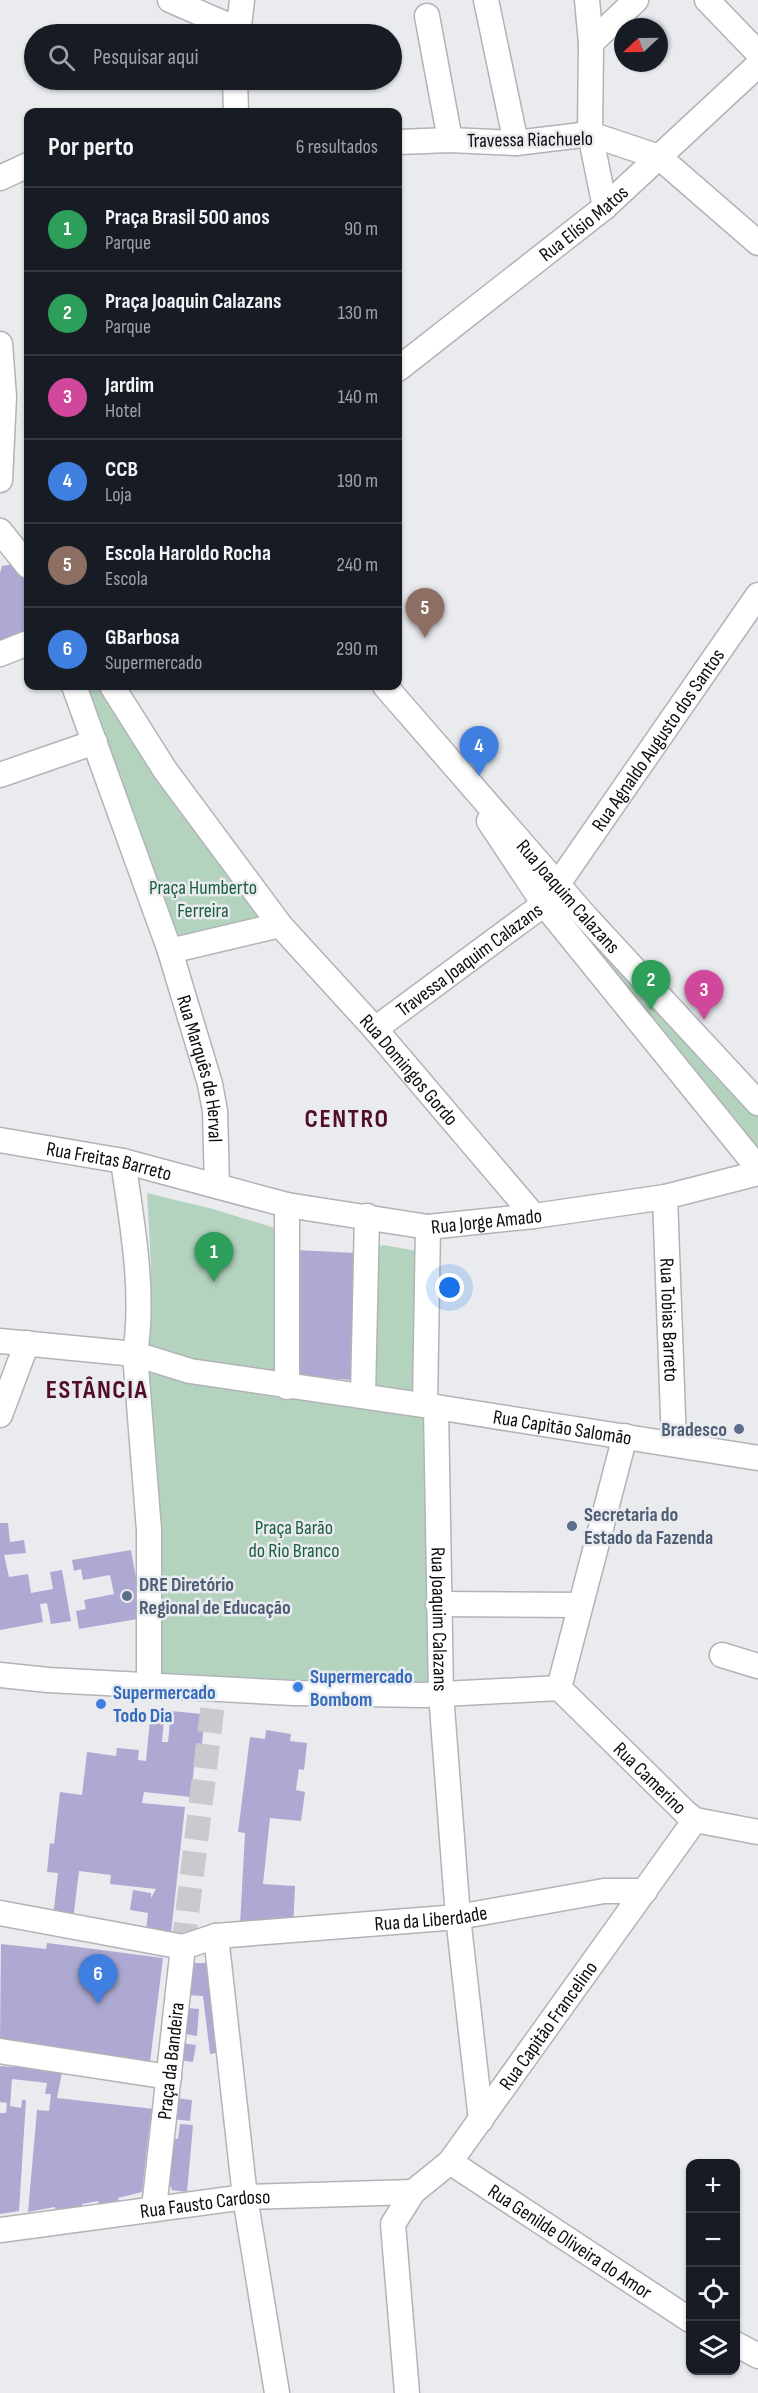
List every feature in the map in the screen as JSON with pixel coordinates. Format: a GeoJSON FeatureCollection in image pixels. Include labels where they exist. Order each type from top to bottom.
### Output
{"type":"FeatureCollection","features":[{"type":"Feature","properties":{"kind":"street"},"geometry":{"type":"LineString","coordinates":[[170,0],[222,24]]}},
{"type":"Feature","properties":{"kind":"street"},"geometry":{"type":"LineString","coordinates":[[240,24],[242,0]]}},
{"type":"Feature","properties":{"kind":"street"},"geometry":{"type":"LineString","coordinates":[[486,0],[516,143]]}},
{"type":"Feature","properties":{"kind":"street"},"geometry":{"type":"LineString","coordinates":[[587,0],[591,43],[590,135],[605,207]]}},
{"type":"Feature","properties":{"kind":"street"},"geometry":{"type":"LineString","coordinates":[[591,43],[636,0]]}},
{"type":"Feature","properties":{"kind":"street"},"geometry":{"type":"LineString","coordinates":[[707,0],[758,53]]}},
{"type":"Feature","properties":{"kind":"street"},"geometry":{"type":"LineString","coordinates":[[427,16],[450,140]]}},
{"type":"Feature","properties":{"kind":"street","name":"Rua Elísio Matos"},"geometry":{"type":"LineString","coordinates":[[402,366],[605,207],[758,65]]}},
{"type":"Feature","properties":{"kind":"street"},"geometry":{"type":"LineString","coordinates":[[235,90],[236,108]]}},
{"type":"Feature","properties":{"kind":"street","name":"Travessa Riachuelo"},"geometry":{"type":"LineString","coordinates":[[402,142],[450,140],[516,143],[590,135],[659,157]]}},
{"type":"Feature","properties":{"kind":"street"},"geometry":{"type":"LineString","coordinates":[[659,157],[758,243]]}},
{"type":"Feature","properties":{"kind":"street"},"geometry":{"type":"LineString","coordinates":[[0,178],[24,167]]}},
{"type":"Feature","properties":{"kind":"street"},"geometry":{"type":"LineString","coordinates":[[0,344],[4,397],[0,480]]}},
{"type":"Feature","properties":{"kind":"street"},"geometry":{"type":"LineString","coordinates":[[0,531],[24,561]]}},
{"type":"Feature","properties":{"kind":"street","name":"Rua Agnaldo Augusto dos Santos"},"geometry":{"type":"LineString","coordinates":[[558,885],[758,595]]}},
{"type":"Feature","properties":{"kind":"street"},"geometry":{"type":"LineString","coordinates":[[0,654],[24,645]]}},
{"type":"Feature","properties":{"kind":"street"},"geometry":{"type":"LineString","coordinates":[[76,690],[171,951],[280,925],[165,770],[115,690]]}},
{"type":"Feature","properties":{"kind":"street","name":"Rua Joaquim Calazans"},"geometry":{"type":"LineString","coordinates":[[389,690],[558,885],[758,1103]]}},
{"type":"Feature","properties":{"kind":"street"},"geometry":{"type":"LineString","coordinates":[[0,775],[95,742]]}},
{"type":"Feature","properties":{"kind":"street"},"geometry":{"type":"LineString","coordinates":[[459,770],[503,845],[544,904],[758,1168]]}},
{"type":"Feature","properties":{"kind":"street","name":"Travessa Joaquim Calazans"},"geometry":{"type":"LineString","coordinates":[[375,1029],[544,904],[558,885]]}},
{"type":"Feature","properties":{"kind":"street","name":"Rua Domingos Gordo"},"geometry":{"type":"LineString","coordinates":[[280,925],[375,1029],[534,1216]]}},
{"type":"Feature","properties":{"kind":"street","name":"Rua Marquês de Herval"},"geometry":{"type":"LineString","coordinates":[[171,951],[210,1084],[216,1136],[217,1186]]}},
{"type":"Feature","properties":{"kind":"street","name":"Rua Freitas Barreto"},"geometry":{"type":"LineString","coordinates":[[0,1140],[123,1161],[217,1186]]}},
{"type":"Feature","properties":{"kind":"street"},"geometry":{"type":"LineString","coordinates":[[123,1161],[135,1272],[138,1333],[135,1354],[149,1530],[149,1684]]}},
{"type":"Feature","properties":{"kind":"street","name":"Rua Jorge Amado"},"geometry":{"type":"LineString","coordinates":[[217,1186],[287,1205],[428,1227],[534,1216],[665,1197],[758,1173]]}},
{"type":"Feature","properties":{"kind":"street","name":"Rua Tobias Barreto"},"geometry":{"type":"LineString","coordinates":[[665,1197],[674,1443]]}},
{"type":"Feature","properties":{"kind":"street"},"geometry":{"type":"LineString","coordinates":[[287,1205],[287,1387]]}},
{"type":"Feature","properties":{"kind":"street"},"geometry":{"type":"LineString","coordinates":[[363,1395],[367,1216]]}},
{"type":"Feature","properties":{"kind":"street","name":"Rua Joaquim Calazans"},"geometry":{"type":"LineString","coordinates":[[0,1675],[48,1680],[293,1693],[441,1694],[438,1604],[440,1526],[430,1405],[428,1227]]}},
{"type":"Feature","properties":{"kind":"street"},"geometry":{"type":"LineString","coordinates":[[0,1341],[135,1354],[190,1371],[287,1387],[430,1405]]}},
{"type":"Feature","properties":{"kind":"street"},"geometry":{"type":"LineString","coordinates":[[0,1415],[27,1342]]}},
{"type":"Feature","properties":{"kind":"street","name":"Rua Capitão Salomão"},"geometry":{"type":"LineString","coordinates":[[430,1405],[674,1443],[710,1452],[751,1453]]}},
{"type":"Feature","properties":{"kind":"street"},"geometry":{"type":"LineString","coordinates":[[481,2120],[458,1917],[441,1694],[560,1688],[625,1436]]}},
{"type":"Feature","properties":{"kind":"street"},"geometry":{"type":"LineString","coordinates":[[438,1604],[580,1605]]}},
{"type":"Feature","properties":{"kind":"street"},"geometry":{"type":"LineString","coordinates":[[722,1655],[758,1666]]}},
{"type":"Feature","properties":{"kind":"street","name":"Rua Camerino"},"geometry":{"type":"LineString","coordinates":[[560,1688],[657,1787],[695,1820],[758,1832]]}},
{"type":"Feature","properties":{"kind":"street","name":"Rua Capitão Francelino"},"geometry":{"type":"LineString","coordinates":[[406,2393],[393,2224],[412,2192],[450,2162],[695,1820]]}},
{"type":"Feature","properties":{"kind":"street","name":"Rua da Liberdade"},"geometry":{"type":"LineString","coordinates":[[216,1936],[458,1917],[604,1890],[645,1891]]}},
{"type":"Feature","properties":{"kind":"street"},"geometry":{"type":"LineString","coordinates":[[0,1912],[183,1947],[216,1936],[245,2197],[277,2393]]}},
{"type":"Feature","properties":{"kind":"street","name":"Praça da Bandeira"},"geometry":{"type":"LineString","coordinates":[[154,2208],[183,1947]]}},
{"type":"Feature","properties":{"kind":"street"},"geometry":{"type":"LineString","coordinates":[[0,2051],[169,2077]]}},
{"type":"Feature","properties":{"kind":"street","name":"Rua Genilde Oliveira do Amor"},"geometry":{"type":"LineString","coordinates":[[450,2162],[686,2316]]}},
{"type":"Feature","properties":{"kind":"street","name":"Rua Fausto Cardoso"},"geometry":{"type":"LineString","coordinates":[[0,2230],[245,2197],[412,2192]]}},
{"type":"Feature","properties":{"kind":"street"},"geometry":{"type":"LineString","coordinates":[[740,2347],[758,2356]]}},
{"type":"Feature","properties":{"kind":"green space","name":"Praça Humberto Ferreira"},"geometry":{"type":"Polygon","coordinates":[[[77,690],[116,690],[283,925],[171,963],[77,690]]]}},
{"type":"Feature","properties":{"kind":"green space"},"geometry":{"type":"Polygon","coordinates":[[[563,896],[758,1113],[758,1159],[554,907],[563,896]]]}},
{"type":"Feature","properties":{"kind":"green space"},"geometry":{"type":"Polygon","coordinates":[[[147,1193],[213,1209],[278,1229],[279,1375],[143,1352],[151,1265],[147,1193]]]}},
{"type":"Feature","properties":{"kind":"green space"},"geometry":{"type":"Polygon","coordinates":[[[383,1245],[435,1254],[432,1397],[369,1389],[378,1247],[383,1245]]]}},
{"type":"Feature","properties":{"kind":"green space","name":"Praça Barão do Rio Branco"},"geometry":{"type":"Polygon","coordinates":[[[147,1370],[425,1412],[430,1685],[158,1675],[159,1526],[147,1370]]]}},
{"type":"Feature","properties":{"kind":"building"},"geometry":{"type":"Polygon","coordinates":[[[15,564],[24,580],[24,640],[0,648],[0,573],[2,566],[15,564]]]}},
{"type":"Feature","properties":{"kind":"building"},"geometry":{"type":"Polygon","coordinates":[[[295,1250],[357,1253],[353,1380],[297,1376],[295,1250]]]}},
{"type":"Feature","properties":{"kind":"building"},"geometry":{"type":"Polygon","coordinates":[[[0,1523],[8,1523],[10,1542],[24,1540],[26,1553],[4,1555],[9,1577],[28,1574],[31,1593],[53,1589],[50,1572],[62,1570],[71,1621],[51,1624],[47,1603],[40,1604],[43,1622],[0,1630],[0,1523]]]}},
{"type":"Feature","properties":{"kind":"building"},"geometry":{"type":"Polygon","coordinates":[[[131,1550],[143,1618],[79,1629],[76,1611],[86,1609],[84,1600],[114,1594],[110,1575],[83,1580],[81,1569],[74,1571],[72,1560],[131,1550]]]}},
{"type":"Feature","properties":{"kind":"building"},"geometry":{"type":"Polygon","coordinates":[[[151,1709],[165,1710],[162,1742],[168,1742],[171,1711],[202,1714],[204,1721],[201,1758],[195,1757],[191,1797],[144,1792],[142,1803],[185,1807],[170,1942],[146,1932],[148,1913],[130,1910],[133,1890],[151,1893],[151,1898],[156,1889],[110,1884],[111,1875],[79,1871],[73,1920],[53,1918],[58,1873],[47,1872],[50,1843],[54,1844],[60,1792],[82,1795],[87,1752],[116,1756],[117,1748],[139,1750],[138,1760],[146,1761],[151,1709]]]}},
{"type":"Feature","properties":{"kind":"building"},"geometry":{"type":"Polygon","coordinates":[[[266,1730],[291,1734],[290,1741],[307,1743],[304,1770],[299,1769],[296,1790],[305,1792],[301,1821],[270,1818],[263,1884],[295,1886],[293,1928],[240,1925],[245,1833],[238,1832],[250,1737],[265,1739],[266,1730]]]}},
{"type":"Feature","properties":{"kind":"building"},"geometry":{"type":"Polygon","coordinates":[[[47,1943],[163,1958],[150,2062],[0,2043],[1,1944],[46,1949],[47,1943]]]}},
{"type":"Feature","properties":{"kind":"building"},"geometry":{"type":"Polygon","coordinates":[[[190,1963],[212,1963],[221,2052],[210,2054],[203,1996],[189,1995],[190,1963]]]}},
{"type":"Feature","properties":{"kind":"building"},"geometry":{"type":"Polygon","coordinates":[[[187,2008],[199,2009],[197,2036],[185,2034],[187,2008]]]}},
{"type":"Feature","properties":{"kind":"building"},"geometry":{"type":"Polygon","coordinates":[[[182,2043],[196,2045],[193,2062],[180,2060],[182,2043]]]}},
{"type":"Feature","properties":{"kind":"building"},"geometry":{"type":"Polygon","coordinates":[[[14,2058],[62,2072],[57,2098],[154,2109],[152,2123],[150,2121],[142,2192],[118,2198],[119,2202],[99,2206],[98,2201],[82,2204],[83,2209],[56,2214],[55,2207],[28,2212],[37,2110],[49,2111],[51,2094],[45,2094],[47,2083],[12,2079],[10,2106],[21,2108],[22,2100],[26,2100],[19,2211],[0,2214],[0,2113],[6,2113],[7,2103],[0,2102],[0,2066],[13,2067],[14,2058]]]}},
{"type":"Feature","properties":{"kind":"building"},"geometry":{"type":"Polygon","coordinates":[[[175,2098],[192,2100],[190,2121],[173,2119],[175,2098]]]}},
{"type":"Feature","properties":{"kind":"building"},"geometry":{"type":"Polygon","coordinates":[[[180,2124],[193,2125],[187,2192],[171,2190],[172,2187],[164,2186],[169,2138],[178,2139],[180,2124]]]}},
{"type":"Feature","properties":{"kind":"tunnel"},"geometry":{"type":"LineString","coordinates":[[183,1947],[215,1687]]}},
{"type":"Feature","properties":{"kind":"place","name":"Escola Haroldo Rocha"},"geometry":{"type":"Point","coordinates":[425,638]}},
{"type":"Feature","properties":{"kind":"place","name":"CCB"},"geometry":{"type":"Point","coordinates":[479,776]}},
{"type":"Feature","properties":{"kind":"place","name":"Praça Joaquin Calazans"},"geometry":{"type":"Point","coordinates":[651,1010]}},
{"type":"Feature","properties":{"kind":"place","name":"Jardim"},"geometry":{"type":"Point","coordinates":[704,1020]}},
{"type":"Feature","properties":{"kind":"place","name":"Praça Brasil 500 anos"},"geometry":{"type":"Point","coordinates":[214,1282]}},
{"type":"Feature","properties":{"kind":"place","name":"Bradesco"},"geometry":{"type":"Point","coordinates":[739,1429]}},
{"type":"Feature","properties":{"kind":"place","name":"Secretaria do Estado da Fazenda"},"geometry":{"type":"Point","coordinates":[572,1526]}},
{"type":"Feature","properties":{"kind":"place","name":"DRE Diretório Regional de Educação"},"geometry":{"type":"Point","coordinates":[127,1596]}},
{"type":"Feature","properties":{"kind":"place","name":"Supermercado Bombom"},"geometry":{"type":"Point","coordinates":[298,1687]}},
{"type":"Feature","properties":{"kind":"place","name":"Supermercado Todo Dia"},"geometry":{"type":"Point","coordinates":[101,1704]}},
{"type":"Feature","properties":{"kind":"place","name":"GBarbosa"},"geometry":{"type":"Point","coordinates":[98,2004]}},
{"type":"Feature","properties":{"kind":"district","name":"CENTRO"},"geometry":{"type":"Point","coordinates":[347,1118]}},
{"type":"Feature","properties":{"kind":"district","name":"ESTÂNCIA"},"geometry":{"type":"Point","coordinates":[97,1389]}}]}
